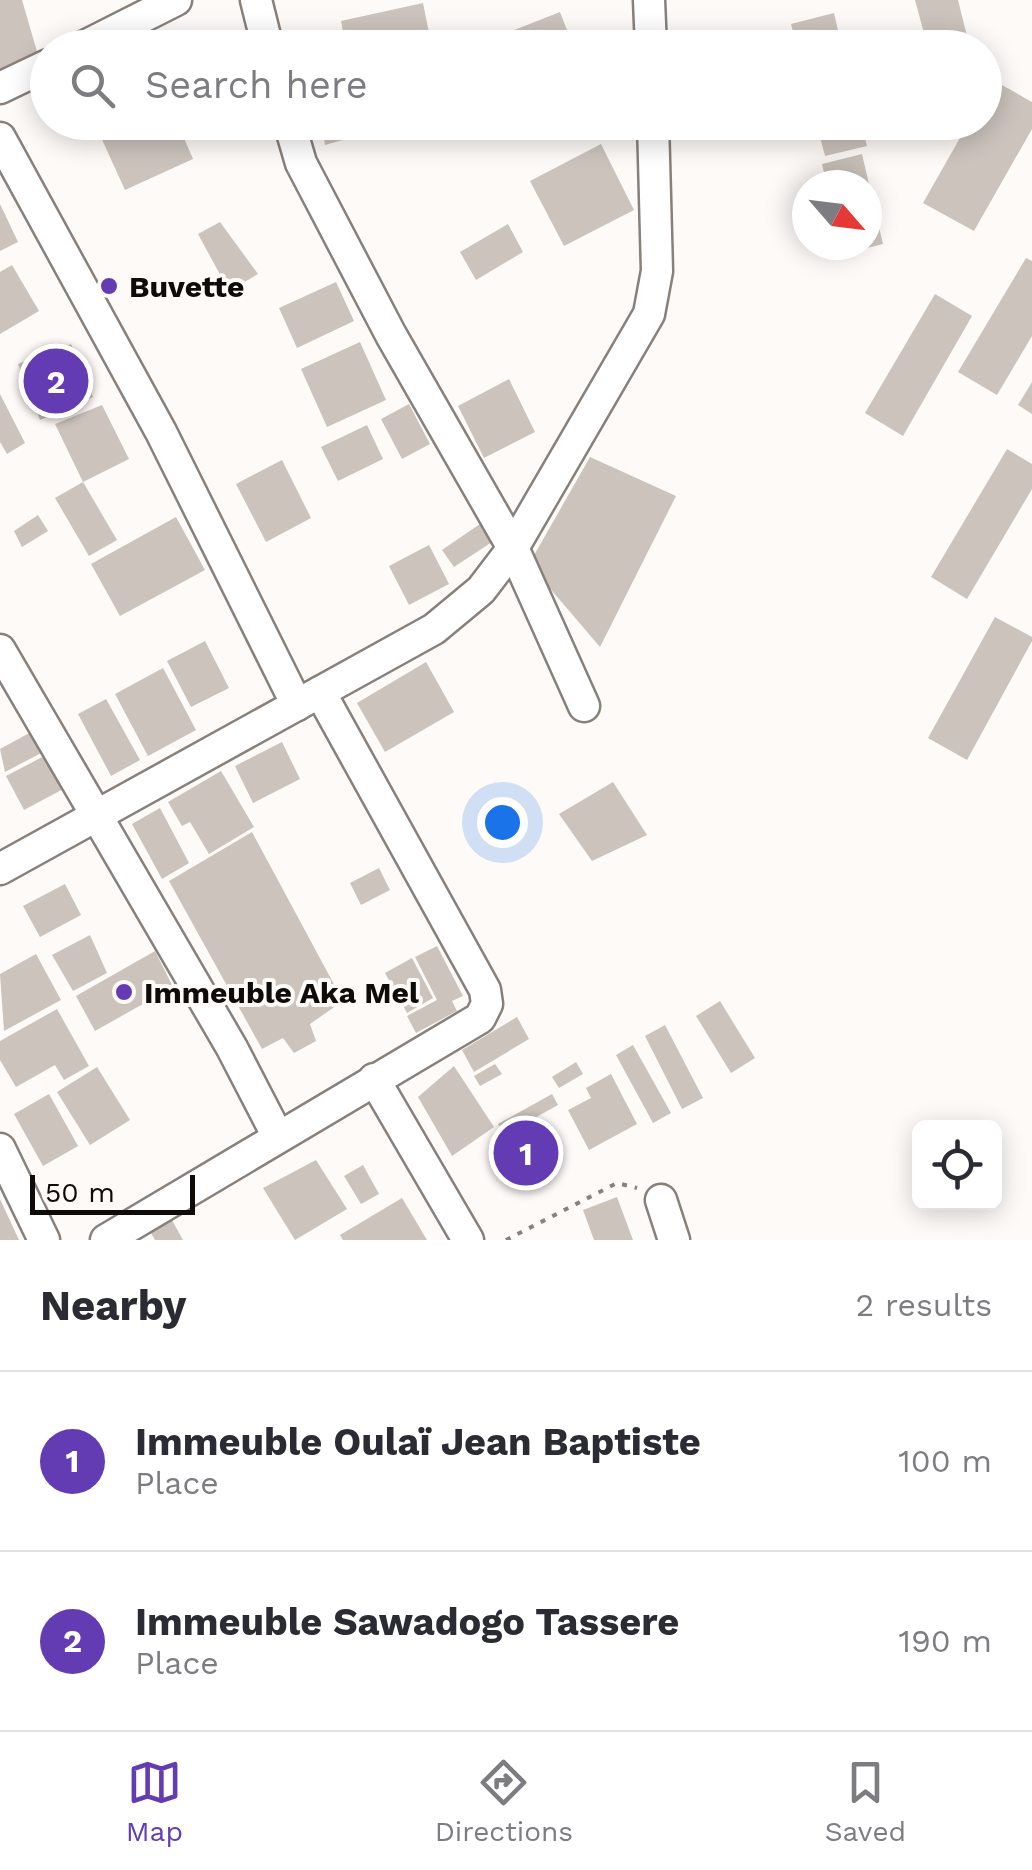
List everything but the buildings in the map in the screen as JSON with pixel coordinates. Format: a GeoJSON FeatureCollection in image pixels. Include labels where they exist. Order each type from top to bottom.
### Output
{"type":"FeatureCollection","features":[{"type":"Feature","properties":{"kind":"street"},"geometry":{"type":"LineString","coordinates":[[117,30],[176,0]]}},
{"type":"Feature","properties":{"kind":"street"},"geometry":{"type":"LineString","coordinates":[[649,0],[650,30]]}},
{"type":"Feature","properties":{"kind":"street"},"geometry":{"type":"LineString","coordinates":[[264,2],[266,30]]}},
{"type":"Feature","properties":{"kind":"street"},"geometry":{"type":"LineString","coordinates":[[0,88],[30,73]]}},
{"type":"Feature","properties":{"kind":"street"},"geometry":{"type":"LineString","coordinates":[[0,138],[309,698],[484,990],[487,1004],[480,1018],[277,1135],[106,1240]]}},
{"type":"Feature","properties":{"kind":"street"},"geometry":{"type":"LineString","coordinates":[[294,140],[300,163],[390,335],[513,548],[584,706]]}},
{"type":"Feature","properties":{"kind":"street"},"geometry":{"type":"LineString","coordinates":[[0,869],[434,630],[480,590],[513,548],[649,314],[656,271],[652,140]]}},
{"type":"Feature","properties":{"kind":"street"},"geometry":{"type":"LineString","coordinates":[[0,650],[232,1048],[277,1135]]}},
{"type":"Feature","properties":{"kind":"street"},"geometry":{"type":"LineString","coordinates":[[374,1079],[468,1240]]}},
{"type":"Feature","properties":{"kind":"street"},"geometry":{"type":"LineString","coordinates":[[0,1148],[44,1240]]}},
{"type":"Feature","properties":{"kind":"street"},"geometry":{"type":"LineString","coordinates":[[661,1200],[674,1240]]}},
{"type":"Feature","properties":{"kind":"path"},"geometry":{"type":"LineString","coordinates":[[506,1240],[617,1184],[641,1188],[661,1200]]}},
{"type":"Feature","properties":{"kind":"place","name":"Buvette"},"geometry":{"type":"Point","coordinates":[109,286]}},
{"type":"Feature","properties":{"kind":"place","name":"Immeuble Sawadogo Tassere"},"geometry":{"type":"Point","coordinates":[56,381]}},
{"type":"Feature","properties":{"kind":"place","name":"Immeuble Aka Mel"},"geometry":{"type":"Point","coordinates":[124,992]}},
{"type":"Feature","properties":{"kind":"place","name":"Immeuble Oulaï Jean Baptiste"},"geometry":{"type":"Point","coordinates":[526,1153]}}]}
